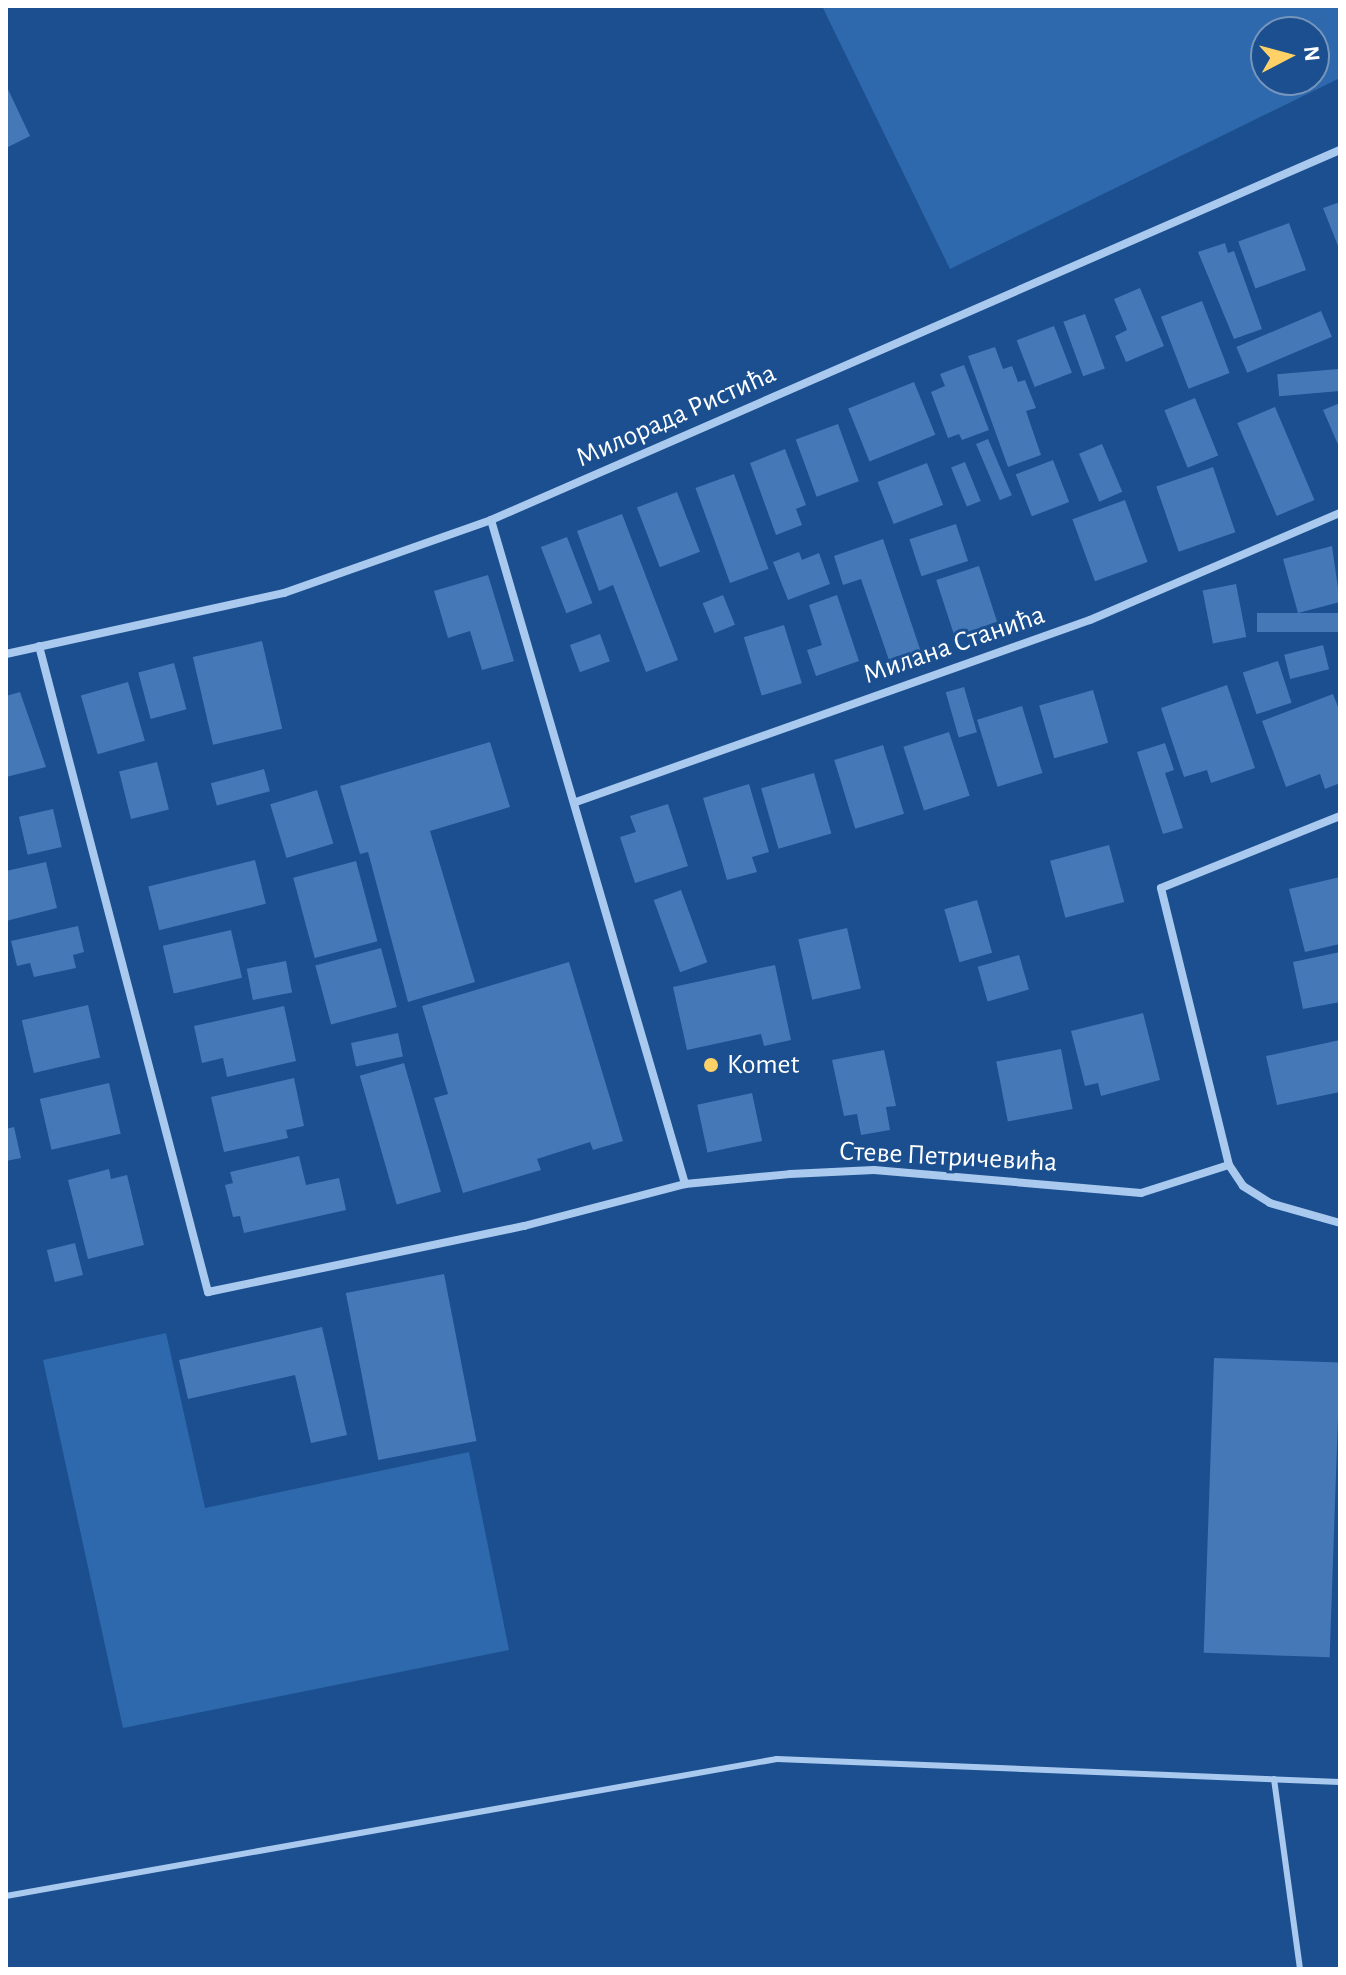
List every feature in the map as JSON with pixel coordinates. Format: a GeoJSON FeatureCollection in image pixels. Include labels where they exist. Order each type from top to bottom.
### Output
{"type":"FeatureCollection","features":[{"type":"Feature","properties":{"kind":"street","name":"Милорада Ристића"},"geometry":{"type":"LineString","coordinates":[[6,654],[284,593],[491,520],[1340,150]]}},
{"type":"Feature","properties":{"kind":"street","name":"Милана Станића"},"geometry":{"type":"LineString","coordinates":[[576,802],[1090,620],[1340,513]]}},
{"type":"Feature","properties":{"kind":"street"},"geometry":{"type":"LineString","coordinates":[[491,520],[576,802],[685,1184]]}},
{"type":"Feature","properties":{"kind":"street","name":"Стеве Петричевића"},"geometry":{"type":"LineString","coordinates":[[39,646],[208,1292],[524,1226],[685,1184],[874,1170],[1141,1193],[1229,1165]]}},
{"type":"Feature","properties":{"kind":"street"},"geometry":{"type":"LineString","coordinates":[[1340,816],[1161,888],[1229,1165],[1243,1186],[1270,1203],[1340,1223]]}},
{"type":"Feature","properties":{"kind":"lane"},"geometry":{"type":"LineString","coordinates":[[6,1896],[777,1759],[1340,1782]]}},
{"type":"Feature","properties":{"kind":"lane"},"geometry":{"type":"LineString","coordinates":[[1274,1779],[1300,1969]]}},
{"type":"Feature","properties":{"kind":"shaded area"},"geometry":{"type":"Polygon","coordinates":[[[822,6],[1340,6],[1340,78],[1330,83],[1330,16],[1250,16],[1250,96],[1303,96],[950,269],[822,6]]]}},
{"type":"Feature","properties":{"kind":"shaded area"},"geometry":{"type":"Polygon","coordinates":[[[166,1333],[205,1508],[469,1452],[509,1650],[123,1728],[43,1360],[166,1333]]]}},
{"type":"Feature","properties":{"kind":"building"},"geometry":{"type":"Polygon","coordinates":[[[6,85],[30,136],[6,148],[6,85]]]}},
{"type":"Feature","properties":{"kind":"building"},"geometry":{"type":"Polygon","coordinates":[[[1340,202],[1340,251],[1323,208],[1340,202]]]}},
{"type":"Feature","properties":{"kind":"building"},"geometry":{"type":"Polygon","coordinates":[[[1289,223],[1306,270],[1255,288],[1238,241],[1289,223]]]}},
{"type":"Feature","properties":{"kind":"building"},"geometry":{"type":"Polygon","coordinates":[[[1225,243],[1228,253],[1234,251],[1262,329],[1234,339],[1198,252],[1225,243]]]}},
{"type":"Feature","properties":{"kind":"building"},"geometry":{"type":"Polygon","coordinates":[[[1140,288],[1164,346],[1126,362],[1115,336],[1127,330],[1114,299],[1140,288]]]}},
{"type":"Feature","properties":{"kind":"building"},"geometry":{"type":"Polygon","coordinates":[[[1202,301],[1230,373],[1189,389],[1161,317],[1202,301]]]}},
{"type":"Feature","properties":{"kind":"building"},"geometry":{"type":"Polygon","coordinates":[[[1321,311],[1332,337],[1247,373],[1236,347],[1321,311]]]}},
{"type":"Feature","properties":{"kind":"building"},"geometry":{"type":"Polygon","coordinates":[[[1085,314],[1105,369],[1083,376],[1063,322],[1085,314]]]}},
{"type":"Feature","properties":{"kind":"building"},"geometry":{"type":"Polygon","coordinates":[[[1054,326],[1072,373],[1035,387],[1017,340],[1054,326]]]}},
{"type":"Feature","properties":{"kind":"building"},"geometry":{"type":"Polygon","coordinates":[[[995,347],[1003,369],[1012,366],[1018,382],[1025,380],[1036,408],[1026,411],[1041,455],[1008,467],[968,356],[995,347]]]}},
{"type":"Feature","properties":{"kind":"building"},"geometry":{"type":"Polygon","coordinates":[[[964,365],[989,430],[962,440],[959,434],[948,438],[931,392],[945,386],[940,374],[964,365]]]}},
{"type":"Feature","properties":{"kind":"building"},"geometry":{"type":"Polygon","coordinates":[[[1338,369],[1340,391],[1279,396],[1277,374],[1338,369]]]}},
{"type":"Feature","properties":{"kind":"building"},"geometry":{"type":"Polygon","coordinates":[[[914,382],[935,435],[870,461],[848,409],[914,382]]]}},
{"type":"Feature","properties":{"kind":"building"},"geometry":{"type":"Polygon","coordinates":[[[1195,398],[1218,455],[1188,468],[1164,410],[1195,398]]]}},
{"type":"Feature","properties":{"kind":"building"},"geometry":{"type":"Polygon","coordinates":[[[1340,403],[1340,449],[1323,410],[1340,403]]]}},
{"type":"Feature","properties":{"kind":"building"},"geometry":{"type":"Polygon","coordinates":[[[1275,407],[1314,500],[1277,516],[1237,423],[1275,407]]]}},
{"type":"Feature","properties":{"kind":"building"},"geometry":{"type":"Polygon","coordinates":[[[838,424],[859,481],[817,497],[796,439],[838,424]]]}},
{"type":"Feature","properties":{"kind":"building"},"geometry":{"type":"Polygon","coordinates":[[[988,439],[1012,495],[1000,500],[976,444],[988,439]]]}},
{"type":"Feature","properties":{"kind":"building"},"geometry":{"type":"Polygon","coordinates":[[[1102,444],[1122,492],[1099,502],[1079,454],[1102,444]]]}},
{"type":"Feature","properties":{"kind":"building"},"geometry":{"type":"Polygon","coordinates":[[[785,449],[806,505],[796,509],[802,525],[776,535],[750,463],[785,449]]]}},
{"type":"Feature","properties":{"kind":"building"},"geometry":{"type":"Polygon","coordinates":[[[1053,460],[1069,502],[1032,516],[1016,474],[1053,460]]]}},
{"type":"Feature","properties":{"kind":"building"},"geometry":{"type":"Polygon","coordinates":[[[965,462],[981,501],[967,507],[951,468],[965,462]]]}},
{"type":"Feature","properties":{"kind":"building"},"geometry":{"type":"Polygon","coordinates":[[[927,463],[943,505],[894,524],[878,482],[927,463]]]}},
{"type":"Feature","properties":{"kind":"building"},"geometry":{"type":"Polygon","coordinates":[[[1213,467],[1235,532],[1179,552],[1156,487],[1213,467]]]}},
{"type":"Feature","properties":{"kind":"building"},"geometry":{"type":"Polygon","coordinates":[[[734,474],[769,569],[730,583],[695,488],[734,474]]]}},
{"type":"Feature","properties":{"kind":"building"},"geometry":{"type":"Polygon","coordinates":[[[677,492],[700,552],[660,567],[637,507],[677,492]]]}},
{"type":"Feature","properties":{"kind":"building"},"geometry":{"type":"Polygon","coordinates":[[[1125,500],[1148,562],[1095,581],[1072,519],[1125,500]]]}},
{"type":"Feature","properties":{"kind":"building"},"geometry":{"type":"Polygon","coordinates":[[[622,514],[678,660],[646,672],[613,585],[599,591],[577,531],[622,514]]]}},
{"type":"Feature","properties":{"kind":"building"},"geometry":{"type":"Polygon","coordinates":[[[956,524],[968,561],[921,576],[909,539],[956,524]]]}},
{"type":"Feature","properties":{"kind":"building"},"geometry":{"type":"Polygon","coordinates":[[[567,537],[592,603],[566,613],[541,547],[567,537]]]}},
{"type":"Feature","properties":{"kind":"building"},"geometry":{"type":"Polygon","coordinates":[[[883,539],[921,652],[890,663],[861,579],[843,585],[834,556],[883,539]]]}},
{"type":"Feature","properties":{"kind":"building"},"geometry":{"type":"Polygon","coordinates":[[[1332,546],[1340,602],[1298,613],[1283,559],[1332,546]]]}},
{"type":"Feature","properties":{"kind":"building"},"geometry":{"type":"Polygon","coordinates":[[[799,552],[802,560],[819,553],[830,584],[788,600],[773,562],[799,552]]]}},
{"type":"Feature","properties":{"kind":"building"},"geometry":{"type":"Polygon","coordinates":[[[979,566],[997,622],[954,636],[936,580],[979,566]]]}},
{"type":"Feature","properties":{"kind":"building"},"geometry":{"type":"Polygon","coordinates":[[[488,575],[514,661],[482,670],[470,631],[448,638],[434,591],[488,575]]]}},
{"type":"Feature","properties":{"kind":"building"},"geometry":{"type":"Polygon","coordinates":[[[1236,584],[1246,637],[1213,643],[1203,590],[1236,584]]]}},
{"type":"Feature","properties":{"kind":"building"},"geometry":{"type":"Polygon","coordinates":[[[723,595],[735,625],[715,633],[703,603],[723,595]]]}},
{"type":"Feature","properties":{"kind":"building"},"geometry":{"type":"Polygon","coordinates":[[[837,595],[859,661],[816,676],[807,650],[822,645],[809,605],[837,595]]]}},
{"type":"Feature","properties":{"kind":"building"},"geometry":{"type":"Polygon","coordinates":[[[1257,613],[1340,613],[1340,632],[1257,632],[1257,613]]]}},
{"type":"Feature","properties":{"kind":"building"},"geometry":{"type":"Polygon","coordinates":[[[784,625],[802,683],[762,696],[744,637],[784,625]]]}},
{"type":"Feature","properties":{"kind":"building"},"geometry":{"type":"Polygon","coordinates":[[[600,634],[610,661],[580,672],[570,645],[600,634]]]}},
{"type":"Feature","properties":{"kind":"building"},"geometry":{"type":"Polygon","coordinates":[[[262,641],[282,729],[213,745],[193,657],[262,641]]]}},
{"type":"Feature","properties":{"kind":"building"},"geometry":{"type":"Polygon","coordinates":[[[1323,645],[1329,669],[1290,679],[1284,655],[1323,645]]]}},
{"type":"Feature","properties":{"kind":"building"},"geometry":{"type":"Polygon","coordinates":[[[1278,661],[1292,703],[1256,714],[1243,672],[1278,661]]]}},
{"type":"Feature","properties":{"kind":"building"},"geometry":{"type":"Polygon","coordinates":[[[174,663],[186,709],[151,719],[138,673],[174,663]]]}},
{"type":"Feature","properties":{"kind":"building"},"geometry":{"type":"Polygon","coordinates":[[[128,682],[145,741],[98,754],[81,696],[128,682]]]}},
{"type":"Feature","properties":{"kind":"building"},"geometry":{"type":"Polygon","coordinates":[[[1227,685],[1255,768],[1211,783],[1207,770],[1184,777],[1161,708],[1227,685]]]}},
{"type":"Feature","properties":{"kind":"building"},"geometry":{"type":"Polygon","coordinates":[[[964,687],[977,732],[959,737],[946,692],[964,687]]]}},
{"type":"Feature","properties":{"kind":"building"},"geometry":{"type":"Polygon","coordinates":[[[1093,690],[1108,743],[1054,758],[1039,705],[1093,690]]]}},
{"type":"Feature","properties":{"kind":"building"},"geometry":{"type":"Polygon","coordinates":[[[20,692],[46,767],[6,777],[6,696],[20,692]]]}},
{"type":"Feature","properties":{"kind":"building"},"geometry":{"type":"Polygon","coordinates":[[[1333,694],[1340,712],[1340,783],[1325,789],[1320,774],[1286,787],[1262,721],[1333,694]]]}},
{"type":"Feature","properties":{"kind":"building"},"geometry":{"type":"Polygon","coordinates":[[[1022,706],[1042,773],[998,787],[977,720],[1022,706]]]}},
{"type":"Feature","properties":{"kind":"building"},"geometry":{"type":"Polygon","coordinates":[[[949,732],[970,796],[924,811],[903,747],[949,732]]]}},
{"type":"Feature","properties":{"kind":"building"},"geometry":{"type":"Polygon","coordinates":[[[490,742],[510,807],[430,831],[475,982],[408,1002],[368,852],[360,854],[340,786],[490,742]]]}},
{"type":"Feature","properties":{"kind":"building"},"geometry":{"type":"Polygon","coordinates":[[[1165,743],[1174,770],[1165,773],[1183,828],[1163,834],[1137,752],[1165,743]]]}},
{"type":"Feature","properties":{"kind":"building"},"geometry":{"type":"Polygon","coordinates":[[[883,745],[904,814],[855,829],[834,760],[883,745]]]}},
{"type":"Feature","properties":{"kind":"building"},"geometry":{"type":"Polygon","coordinates":[[[157,762],[169,810],[131,819],[119,771],[157,762]]]}},
{"type":"Feature","properties":{"kind":"building"},"geometry":{"type":"Polygon","coordinates":[[[264,769],[270,791],[217,805],[211,783],[264,769]]]}},
{"type":"Feature","properties":{"kind":"building"},"geometry":{"type":"Polygon","coordinates":[[[814,773],[831,834],[778,849],[761,788],[814,773]]]}},
{"type":"Feature","properties":{"kind":"building"},"geometry":{"type":"Polygon","coordinates":[[[749,784],[769,852],[752,857],[757,872],[727,880],[703,798],[749,784]]]}},
{"type":"Feature","properties":{"kind":"building"},"geometry":{"type":"Polygon","coordinates":[[[317,790],[333,844],[287,858],[270,804],[317,790]]]}},
{"type":"Feature","properties":{"kind":"building"},"geometry":{"type":"Polygon","coordinates":[[[668,804],[688,866],[635,883],[620,837],[636,832],[630,816],[668,804]]]}},
{"type":"Feature","properties":{"kind":"building"},"geometry":{"type":"Polygon","coordinates":[[[53,809],[62,847],[28,855],[19,817],[53,809]]]}},
{"type":"Feature","properties":{"kind":"building"},"geometry":{"type":"Polygon","coordinates":[[[1109,845],[1124,902],[1065,918],[1050,861],[1109,845]]]}},
{"type":"Feature","properties":{"kind":"building"},"geometry":{"type":"Polygon","coordinates":[[[255,860],[266,904],[159,930],[148,887],[255,860]]]}},
{"type":"Feature","properties":{"kind":"building"},"geometry":{"type":"Polygon","coordinates":[[[356,861],[377,941],[315,958],[293,878],[356,861]]]}},
{"type":"Feature","properties":{"kind":"building"},"geometry":{"type":"Polygon","coordinates":[[[46,862],[57,908],[6,921],[6,871],[46,862]]]}},
{"type":"Feature","properties":{"kind":"building"},"geometry":{"type":"Polygon","coordinates":[[[1340,877],[1340,944],[1305,952],[1289,889],[1340,877]]]}},
{"type":"Feature","properties":{"kind":"building"},"geometry":{"type":"Polygon","coordinates":[[[681,890],[707,962],[680,972],[654,900],[681,890]]]}},
{"type":"Feature","properties":{"kind":"building"},"geometry":{"type":"Polygon","coordinates":[[[977,900],[992,953],[959,962],[944,909],[977,900]]]}},
{"type":"Feature","properties":{"kind":"building"},"geometry":{"type":"Polygon","coordinates":[[[78,926],[84,952],[73,955],[76,968],[34,977],[30,963],[17,966],[11,941],[78,926]]]}},
{"type":"Feature","properties":{"kind":"building"},"geometry":{"type":"Polygon","coordinates":[[[847,928],[861,988],[812,1000],[798,939],[847,928]]]}},
{"type":"Feature","properties":{"kind":"building"},"geometry":{"type":"Polygon","coordinates":[[[231,930],[242,978],[174,993],[163,946],[231,930]]]}},
{"type":"Feature","properties":{"kind":"building"},"geometry":{"type":"Polygon","coordinates":[[[381,948],[397,1007],[331,1025],[315,966],[381,948]]]}},
{"type":"Feature","properties":{"kind":"building"},"geometry":{"type":"Polygon","coordinates":[[[1340,952],[1340,1002],[1303,1009],[1293,962],[1340,952]]]}},
{"type":"Feature","properties":{"kind":"building"},"geometry":{"type":"Polygon","coordinates":[[[1019,955],[1029,990],[988,1001],[978,967],[1019,955]]]}},
{"type":"Feature","properties":{"kind":"building"},"geometry":{"type":"Polygon","coordinates":[[[286,961],[292,992],[253,1000],[247,969],[286,961]]]}},
{"type":"Feature","properties":{"kind":"building"},"geometry":{"type":"Polygon","coordinates":[[[569,962],[623,1141],[593,1150],[590,1142],[537,1159],[541,1170],[463,1193],[434,1098],[448,1094],[422,1006],[569,962]]]}},
{"type":"Feature","properties":{"kind":"building"},"geometry":{"type":"Polygon","coordinates":[[[775,965],[791,1040],[764,1046],[761,1034],[687,1050],[673,987],[775,965]]]}},
{"type":"Feature","properties":{"kind":"building"},"geometry":{"type":"Polygon","coordinates":[[[88,1005],[100,1058],[34,1073],[22,1020],[88,1005]]]}},
{"type":"Feature","properties":{"kind":"building"},"geometry":{"type":"Polygon","coordinates":[[[284,1006],[296,1061],[227,1077],[223,1058],[202,1063],[194,1026],[284,1006]]]}},
{"type":"Feature","properties":{"kind":"building"},"geometry":{"type":"Polygon","coordinates":[[[1143,1013],[1160,1080],[1101,1096],[1098,1083],[1085,1086],[1071,1031],[1143,1013]]]}},
{"type":"Feature","properties":{"kind":"building"},"geometry":{"type":"Polygon","coordinates":[[[398,1033],[403,1056],[356,1066],[351,1043],[398,1033]]]}},
{"type":"Feature","properties":{"kind":"building"},"geometry":{"type":"Polygon","coordinates":[[[1340,1040],[1340,1092],[1277,1105],[1266,1056],[1340,1040]]]}},
{"type":"Feature","properties":{"kind":"building"},"geometry":{"type":"Polygon","coordinates":[[[1061,1049],[1073,1109],[1008,1121],[996,1062],[1061,1049]]]}},
{"type":"Feature","properties":{"kind":"building"},"geometry":{"type":"Polygon","coordinates":[[[884,1050],[896,1106],[886,1107],[890,1130],[861,1135],[857,1114],[844,1116],[832,1060],[884,1050]]]}},
{"type":"Feature","properties":{"kind":"building"},"geometry":{"type":"Polygon","coordinates":[[[404,1063],[441,1192],[397,1204],[360,1076],[404,1063]]]}},
{"type":"Feature","properties":{"kind":"building"},"geometry":{"type":"Polygon","coordinates":[[[294,1078],[304,1126],[286,1130],[288,1138],[224,1152],[211,1097],[294,1078]]]}},
{"type":"Feature","properties":{"kind":"building"},"geometry":{"type":"Polygon","coordinates":[[[109,1083],[121,1134],[52,1150],[40,1099],[109,1083]]]}},
{"type":"Feature","properties":{"kind":"building"},"geometry":{"type":"Polygon","coordinates":[[[752,1093],[762,1141],[707,1153],[697,1105],[752,1093]]]}},
{"type":"Feature","properties":{"kind":"building"},"geometry":{"type":"Polygon","coordinates":[[[14,1127],[21,1158],[6,1161],[6,1129],[14,1127]]]}},
{"type":"Feature","properties":{"kind":"building"},"geometry":{"type":"Polygon","coordinates":[[[299,1156],[306,1185],[339,1178],[346,1210],[244,1233],[240,1216],[233,1217],[225,1185],[233,1183],[230,1172],[299,1156]]]}},
{"type":"Feature","properties":{"kind":"building"},"geometry":{"type":"Polygon","coordinates":[[[109,1169],[111,1179],[127,1175],[144,1245],[88,1259],[68,1180],[109,1169]]]}},
{"type":"Feature","properties":{"kind":"building"},"geometry":{"type":"Polygon","coordinates":[[[75,1243],[83,1275],[55,1282],[47,1250],[75,1243]]]}},
{"type":"Feature","properties":{"kind":"building"},"geometry":{"type":"Polygon","coordinates":[[[444,1274],[476,1441],[378,1460],[346,1293],[444,1274]]]}},
{"type":"Feature","properties":{"kind":"building"},"geometry":{"type":"Polygon","coordinates":[[[322,1327],[347,1435],[311,1443],[295,1375],[188,1399],[179,1360],[322,1327]]]}},
{"type":"Feature","properties":{"kind":"building"},"geometry":{"type":"Polygon","coordinates":[[[1214,1358],[1340,1362],[1330,1657],[1204,1653],[1214,1358]]]}},
{"type":"Feature","properties":{"kind":"place","name":"Komet"},"geometry":{"type":"Point","coordinates":[711,1065]}}]}
